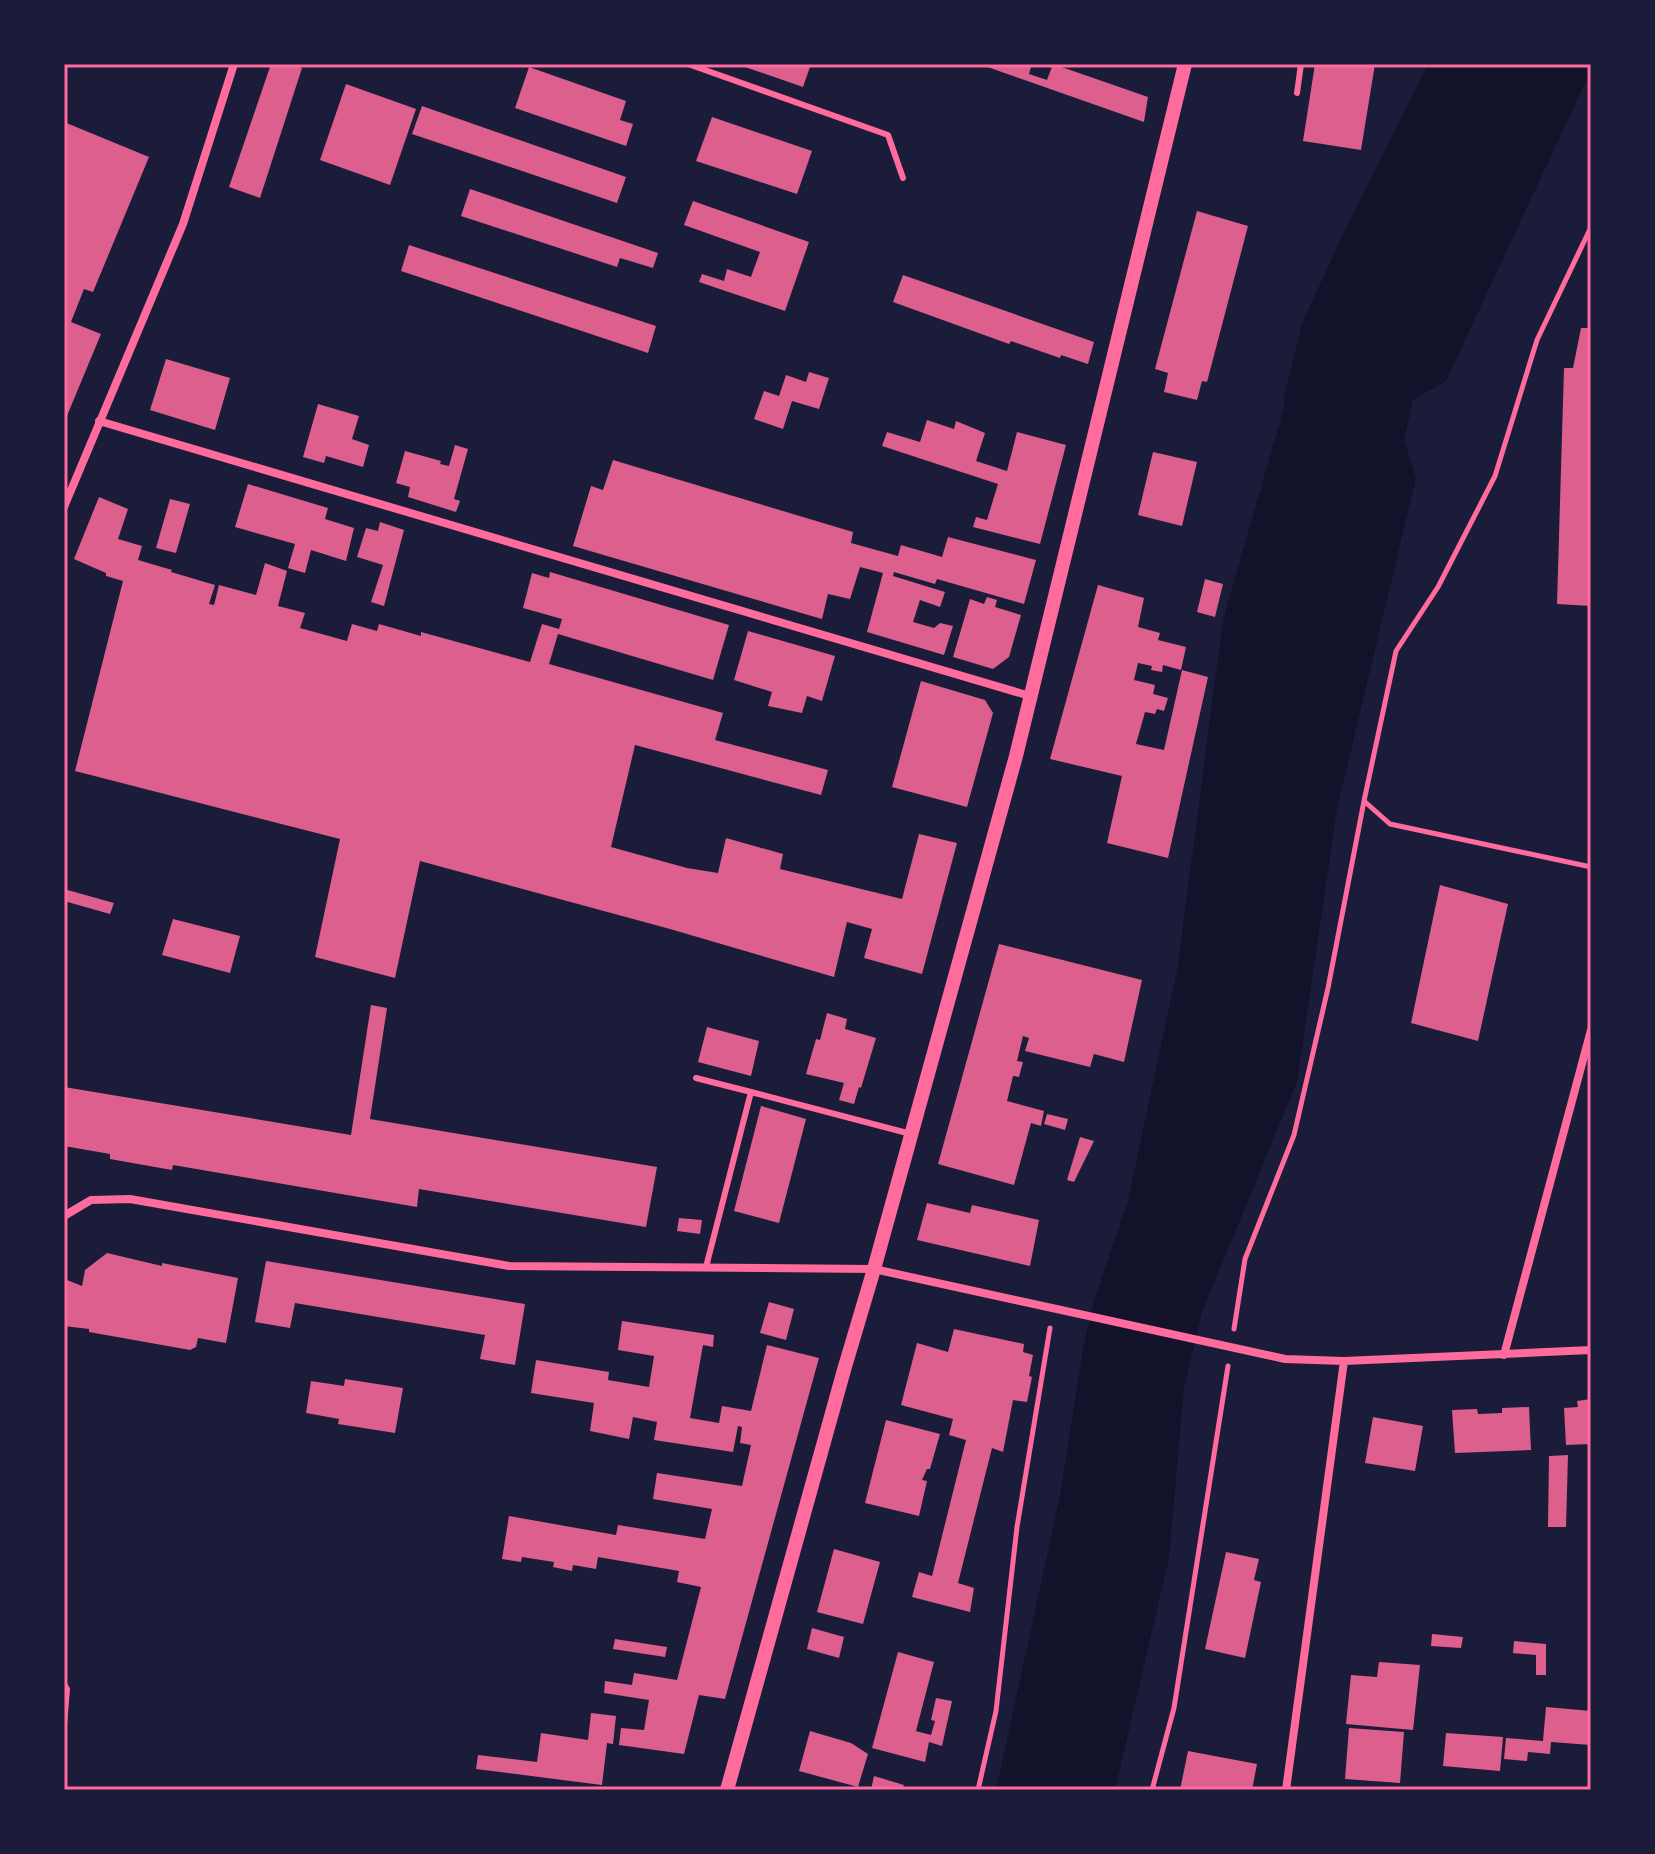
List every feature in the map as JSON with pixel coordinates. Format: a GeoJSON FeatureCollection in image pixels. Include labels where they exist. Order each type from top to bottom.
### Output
{"type":"FeatureCollection","features":[{"type":"Feature","properties":{"kind":"street"},"geometry":{"type":"LineString","coordinates":[[64,507],[183,224],[234,64]]}},
{"type":"Feature","properties":{"kind":"street"},"geometry":{"type":"LineString","coordinates":[[727,1790],[1016,756],[1185,64]]}},
{"type":"Feature","properties":{"kind":"street"},"geometry":{"type":"LineString","coordinates":[[99,421],[1030,696]]}},
{"type":"Feature","properties":{"kind":"street"},"geometry":{"type":"LineString","coordinates":[[1504,1355],[1591,1030]]}},
{"type":"Feature","properties":{"kind":"street"},"geometry":{"type":"LineString","coordinates":[[64,1216],[91,1200],[130,1199],[509,1266],[874,1269],[1285,1359],[1344,1361],[1591,1350]]}},
{"type":"Feature","properties":{"kind":"street"},"geometry":{"type":"LineString","coordinates":[[1286,1790],[1344,1361]]}},
{"type":"Feature","properties":{"kind":"lane"},"geometry":{"type":"LineString","coordinates":[[688,64],[888,135],[903,178]]}},
{"type":"Feature","properties":{"kind":"lane"},"geometry":{"type":"LineString","coordinates":[[1297,93],[1301,64]]}},
{"type":"Feature","properties":{"kind":"lane"},"geometry":{"type":"LineString","coordinates":[[696,1078],[911,1134]]}},
{"type":"Feature","properties":{"kind":"lane"},"geometry":{"type":"LineString","coordinates":[[706,1267],[751,1092]]}},
{"type":"Feature","properties":{"kind":"lane"},"geometry":{"type":"LineString","coordinates":[[64,1684],[67,1689],[64,1725]]}},
{"type":"Feature","properties":{"kind":"path"},"geometry":{"type":"LineString","coordinates":[[1152,1790],[1174,1708],[1245,1259],[1294,1135],[1328,988],[1396,651],[1438,587],[1495,476],[1537,340],[1591,227]]}},
{"type":"Feature","properties":{"kind":"path"},"geometry":{"type":"LineString","coordinates":[[1364,801],[1390,824],[1591,867]]}},
{"type":"Feature","properties":{"kind":"path"},"geometry":{"type":"LineString","coordinates":[[978,1790],[996,1711],[1017,1527],[1053,1307]]}},
{"type":"Feature","properties":{"kind":"shaded area"},"geometry":{"type":"Polygon","coordinates":[[[1428,64],[1591,64],[1591,70],[1446,381],[1413,400],[1404,440],[1416,478],[1337,809],[1297,1082],[1202,1312],[1184,1387],[1169,1558],[1115,1790],[996,1790],[1060,1496],[1084,1343],[1095,1298],[1128,1201],[1178,965],[1227,606],[1285,404],[1302,324],[1428,64]]]}},
{"type":"Feature","properties":{"kind":"building"},"geometry":{"type":"Polygon","coordinates":[[[271,64],[302,68],[260,198],[229,187],[271,64]]]}},
{"type":"Feature","properties":{"kind":"building"},"geometry":{"type":"Polygon","coordinates":[[[746,64],[811,64],[803,87],[745,67],[746,64]]]}},
{"type":"Feature","properties":{"kind":"building"},"geometry":{"type":"Polygon","coordinates":[[[979,64],[1024,64],[1031,67],[1029,74],[1047,80],[1053,64],[1148,97],[1144,122],[979,64]]]}},
{"type":"Feature","properties":{"kind":"building"},"geometry":{"type":"Polygon","coordinates":[[[1315,64],[1375,64],[1361,150],[1303,141],[1315,64]]]}},
{"type":"Feature","properties":{"kind":"building"},"geometry":{"type":"Polygon","coordinates":[[[529,67],[626,101],[620,120],[633,124],[626,146],[515,108],[529,67]]]}},
{"type":"Feature","properties":{"kind":"building"},"geometry":{"type":"Polygon","coordinates":[[[346,84],[416,109],[390,185],[320,160],[346,84]]]}},
{"type":"Feature","properties":{"kind":"building"},"geometry":{"type":"Polygon","coordinates":[[[422,106],[626,177],[617,203],[412,134],[422,106]]]}},
{"type":"Feature","properties":{"kind":"building"},"geometry":{"type":"Polygon","coordinates":[[[712,117],[812,151],[797,194],[696,161],[712,117]]]}},
{"type":"Feature","properties":{"kind":"building"},"geometry":{"type":"Polygon","coordinates":[[[64,122],[149,157],[93,292],[84,289],[71,322],[101,334],[64,423],[64,122]]]}},
{"type":"Feature","properties":{"kind":"building"},"geometry":{"type":"Polygon","coordinates":[[[470,189],[658,253],[653,268],[620,258],[617,267],[461,216],[470,189]]]}},
{"type":"Feature","properties":{"kind":"building"},"geometry":{"type":"Polygon","coordinates":[[[693,201],[809,242],[785,311],[699,282],[702,274],[724,281],[727,269],[751,277],[760,252],[684,225],[693,201]]]}},
{"type":"Feature","properties":{"kind":"building"},"geometry":{"type":"Polygon","coordinates":[[[1197,211],[1248,226],[1207,382],[1202,381],[1197,400],[1164,392],[1168,373],[1155,369],[1197,211]]]}},
{"type":"Feature","properties":{"kind":"building"},"geometry":{"type":"Polygon","coordinates":[[[409,245],[656,326],[648,353],[401,271],[409,245]]]}},
{"type":"Feature","properties":{"kind":"building"},"geometry":{"type":"Polygon","coordinates":[[[903,275],[1094,342],[1088,364],[1011,341],[1009,344],[893,302],[903,275]]]}},
{"type":"Feature","properties":{"kind":"building"},"geometry":{"type":"Polygon","coordinates":[[[1581,328],[1591,328],[1591,606],[1557,604],[1564,368],[1573,368],[1581,328]]]}},
{"type":"Feature","properties":{"kind":"building"},"geometry":{"type":"Polygon","coordinates":[[[166,359],[230,378],[215,430],[150,410],[166,359]]]}},
{"type":"Feature","properties":{"kind":"building"},"geometry":{"type":"Polygon","coordinates":[[[809,372],[829,378],[819,409],[792,401],[783,429],[754,419],[764,391],[779,396],[786,375],[806,382],[809,372]]]}},
{"type":"Feature","properties":{"kind":"building"},"geometry":{"type":"Polygon","coordinates":[[[318,404],[359,416],[352,439],[369,445],[363,467],[326,456],[324,463],[303,457],[318,404]]]}},
{"type":"Feature","properties":{"kind":"building"},"geometry":{"type":"Polygon","coordinates":[[[927,420],[954,429],[956,421],[985,433],[976,461],[1007,471],[1017,432],[1066,445],[1040,544],[973,527],[976,517],[987,520],[998,484],[882,446],[887,432],[920,442],[927,420]]]}},
{"type":"Feature","properties":{"kind":"building"},"geometry":{"type":"Polygon","coordinates":[[[455,445],[468,449],[454,499],[460,501],[456,512],[408,497],[410,487],[396,483],[405,451],[449,466],[455,445]]]}},
{"type":"Feature","properties":{"kind":"building"},"geometry":{"type":"Polygon","coordinates":[[[1153,452],[1197,462],[1182,526],[1138,515],[1153,452]]]}},
{"type":"Feature","properties":{"kind":"building"},"geometry":{"type":"Polygon","coordinates":[[[613,460],[853,532],[851,543],[898,556],[901,545],[942,557],[948,537],[1036,560],[1024,604],[937,579],[935,584],[894,572],[893,576],[945,592],[940,607],[920,600],[913,622],[934,628],[940,623],[953,626],[944,655],[867,632],[883,573],[860,567],[850,599],[828,594],[822,619],[573,546],[591,486],[603,490],[613,460]]]}},
{"type":"Feature","properties":{"kind":"building"},"geometry":{"type":"Polygon","coordinates":[[[248,484],[328,508],[325,519],[354,528],[346,561],[311,550],[305,573],[288,568],[295,544],[235,527],[248,484]]]}},
{"type":"Feature","properties":{"kind":"building"},"geometry":{"type":"Polygon","coordinates":[[[99,497],[128,509],[118,539],[142,546],[138,560],[215,585],[209,604],[214,605],[219,585],[256,595],[265,563],[287,571],[278,606],[305,613],[300,628],[347,641],[352,624],[377,631],[379,624],[421,636],[421,632],[530,662],[542,624],[559,629],[562,619],[523,608],[532,573],[549,578],[550,572],[729,625],[713,680],[558,634],[549,664],[723,713],[715,740],[828,770],[821,795],[635,745],[611,847],[687,868],[718,873],[726,838],[783,854],[780,869],[902,899],[919,834],[957,843],[922,974],[864,958],[872,929],[847,922],[834,977],[420,861],[395,978],[315,957],[340,839],[75,771],[123,581],[106,576],[106,573],[74,559],[99,497]]]}},
{"type":"Feature","properties":{"kind":"building"},"geometry":{"type":"Polygon","coordinates":[[[170,499],[190,504],[176,553],[156,548],[170,499]]]}},
{"type":"Feature","properties":{"kind":"building"},"geometry":{"type":"Polygon","coordinates":[[[380,522],[404,530],[384,606],[371,602],[383,565],[357,557],[366,528],[378,531],[380,522]]]}},
{"type":"Feature","properties":{"kind":"building"},"geometry":{"type":"Polygon","coordinates":[[[1205,579],[1223,584],[1215,617],[1197,612],[1205,579]]]}},
{"type":"Feature","properties":{"kind":"building"},"geometry":{"type":"Polygon","coordinates":[[[1098,585],[1144,598],[1138,627],[1160,633],[1158,640],[1186,647],[1181,670],[1163,665],[1162,672],[1138,663],[1134,680],[1155,685],[1153,694],[1168,698],[1164,711],[1157,709],[1155,714],[1145,712],[1136,744],[1164,750],[1182,670],[1208,677],[1168,858],[1107,843],[1122,776],[1050,759],[1098,585]]]}},
{"type":"Feature","properties":{"kind":"building"},"geometry":{"type":"Polygon","coordinates":[[[987,597],[997,600],[995,607],[1021,615],[1009,657],[993,669],[953,657],[970,599],[984,604],[987,597]]]}},
{"type":"Feature","properties":{"kind":"building"},"geometry":{"type":"Polygon","coordinates":[[[748,631],[835,656],[822,701],[807,696],[802,713],[768,706],[772,692],[734,680],[748,631]]]}},
{"type":"Feature","properties":{"kind":"building"},"geometry":{"type":"Polygon","coordinates":[[[921,681],[985,700],[993,713],[967,807],[892,787],[921,681]]]}},
{"type":"Feature","properties":{"kind":"building"},"geometry":{"type":"Polygon","coordinates":[[[1440,885],[1508,904],[1478,1041],[1411,1023],[1440,885]]]}},
{"type":"Feature","properties":{"kind":"building"},"geometry":{"type":"Polygon","coordinates":[[[64,889],[114,903],[110,914],[64,901],[64,889]]]}},
{"type":"Feature","properties":{"kind":"building"},"geometry":{"type":"Polygon","coordinates":[[[173,919],[240,936],[230,973],[162,955],[173,919]]]}},
{"type":"Feature","properties":{"kind":"building"},"geometry":{"type":"Polygon","coordinates":[[[999,944],[1142,980],[1124,1062],[1094,1054],[1090,1067],[1025,1051],[1029,1038],[1023,1036],[1017,1061],[1023,1062],[1019,1077],[1013,1076],[1007,1101],[1044,1111],[1041,1126],[1031,1123],[1014,1185],[938,1164],[999,944]]]}},
{"type":"Feature","properties":{"kind":"building"},"geometry":{"type":"Polygon","coordinates":[[[371,1005],[387,1008],[370,1119],[657,1167],[646,1227],[419,1189],[417,1207],[173,1165],[172,1170],[110,1159],[110,1154],[64,1146],[64,1087],[351,1135],[371,1005]]]}},
{"type":"Feature","properties":{"kind":"building"},"geometry":{"type":"Polygon","coordinates":[[[827,1013],[847,1019],[845,1029],[876,1038],[854,1104],[839,1100],[844,1083],[806,1074],[827,1013]]]}},
{"type":"Feature","properties":{"kind":"building"},"geometry":{"type":"Polygon","coordinates":[[[707,1027],[759,1041],[751,1076],[698,1062],[707,1027]]]}},
{"type":"Feature","properties":{"kind":"building"},"geometry":{"type":"Polygon","coordinates":[[[761,1106],[806,1119],[779,1223],[734,1211],[761,1106]]]}},
{"type":"Feature","properties":{"kind":"building"},"geometry":{"type":"Polygon","coordinates":[[[1047,1114],[1068,1119],[1065,1130],[1044,1124],[1047,1114]]]}},
{"type":"Feature","properties":{"kind":"building"},"geometry":{"type":"Polygon","coordinates":[[[1080,1137],[1094,1141],[1074,1182],[1067,1180],[1080,1137]]]}},
{"type":"Feature","properties":{"kind":"building"},"geometry":{"type":"Polygon","coordinates":[[[927,1203],[970,1213],[972,1205],[1039,1220],[1030,1266],[917,1240],[927,1203]]]}},
{"type":"Feature","properties":{"kind":"building"},"geometry":{"type":"Polygon","coordinates":[[[679,1218],[702,1220],[700,1234],[677,1231],[679,1218]]]}},
{"type":"Feature","properties":{"kind":"building"},"geometry":{"type":"Polygon","coordinates":[[[107,1253],[162,1266],[162,1263],[238,1278],[226,1343],[198,1338],[196,1347],[190,1350],[64,1326],[67,1280],[82,1286],[85,1270],[107,1253]]]}},
{"type":"Feature","properties":{"kind":"building"},"geometry":{"type":"Polygon","coordinates":[[[266,1261],[525,1304],[515,1365],[480,1359],[485,1335],[295,1303],[290,1328],[255,1322],[266,1261]]]}},
{"type":"Feature","properties":{"kind":"building"},"geometry":{"type":"Polygon","coordinates":[[[769,1302],[794,1309],[786,1340],[760,1333],[769,1302]]]}},
{"type":"Feature","properties":{"kind":"building"},"geometry":{"type":"Polygon","coordinates":[[[622,1321],[714,1335],[713,1347],[703,1345],[690,1418],[719,1423],[722,1406],[751,1411],[767,1345],[819,1358],[725,1699],[699,1695],[684,1754],[619,1745],[621,1728],[644,1730],[649,1700],[604,1693],[605,1681],[632,1685],[634,1673],[677,1680],[701,1587],[677,1582],[679,1571],[598,1557],[596,1569],[573,1565],[572,1571],[553,1567],[554,1562],[522,1557],[521,1562],[502,1559],[509,1516],[616,1535],[618,1525],[705,1539],[712,1509],[653,1499],[657,1473],[742,1486],[751,1445],[740,1443],[742,1427],[738,1426],[733,1452],[654,1440],[657,1422],[633,1417],[629,1439],[590,1431],[594,1403],[531,1393],[536,1360],[609,1372],[608,1380],[649,1387],[654,1356],[618,1350],[622,1321]]]}},
{"type":"Feature","properties":{"kind":"building"},"geometry":{"type":"Polygon","coordinates":[[[954,1329],[1024,1344],[1023,1352],[1033,1355],[1027,1402],[1013,1400],[1003,1452],[992,1448],[958,1583],[974,1588],[970,1612],[912,1597],[919,1572],[932,1576],[966,1440],[949,1435],[953,1419],[901,1405],[917,1343],[948,1352],[954,1329]]]}},
{"type":"Feature","properties":{"kind":"building"},"geometry":{"type":"Polygon","coordinates":[[[345,1379],[403,1388],[395,1433],[338,1424],[339,1419],[306,1413],[311,1381],[344,1386],[345,1379]]]}},
{"type":"Feature","properties":{"kind":"building"},"geometry":{"type":"Polygon","coordinates":[[[1591,1399],[1591,1444],[1566,1445],[1564,1408],[1578,1407],[1577,1401],[1591,1399]]]}},
{"type":"Feature","properties":{"kind":"building"},"geometry":{"type":"Polygon","coordinates":[[[1529,1407],[1531,1450],[1455,1453],[1452,1410],[1477,1409],[1478,1414],[1502,1413],[1502,1408],[1529,1407]]]}},
{"type":"Feature","properties":{"kind":"building"},"geometry":{"type":"Polygon","coordinates":[[[1373,1417],[1423,1426],[1415,1471],[1365,1463],[1373,1417]]]}},
{"type":"Feature","properties":{"kind":"building"},"geometry":{"type":"Polygon","coordinates":[[[886,1420],[940,1434],[930,1469],[927,1469],[922,1480],[927,1481],[919,1516],[865,1503],[886,1420]]]}},
{"type":"Feature","properties":{"kind":"building"},"geometry":{"type":"Polygon","coordinates":[[[1568,1455],[1566,1527],[1548,1527],[1549,1456],[1568,1455]]]}},
{"type":"Feature","properties":{"kind":"building"},"geometry":{"type":"Polygon","coordinates":[[[834,1549],[880,1562],[863,1624],[817,1612],[834,1549]]]}},
{"type":"Feature","properties":{"kind":"building"},"geometry":{"type":"Polygon","coordinates":[[[1226,1552],[1259,1559],[1254,1580],[1261,1582],[1245,1658],[1205,1649],[1226,1552]]]}},
{"type":"Feature","properties":{"kind":"building"},"geometry":{"type":"Polygon","coordinates":[[[812,1628],[844,1637],[839,1658],[807,1649],[812,1628]]]}},
{"type":"Feature","properties":{"kind":"building"},"geometry":{"type":"Polygon","coordinates":[[[1432,1634],[1463,1637],[1461,1648],[1431,1646],[1432,1634]]]}},
{"type":"Feature","properties":{"kind":"building"},"geometry":{"type":"Polygon","coordinates":[[[615,1639],[667,1647],[665,1657],[613,1649],[615,1639]]]}},
{"type":"Feature","properties":{"kind":"building"},"geometry":{"type":"Polygon","coordinates":[[[1514,1641],[1546,1644],[1546,1675],[1536,1675],[1536,1655],[1513,1653],[1514,1641]]]}},
{"type":"Feature","properties":{"kind":"building"},"geometry":{"type":"Polygon","coordinates":[[[898,1652],[934,1662],[916,1731],[931,1735],[936,1698],[952,1701],[942,1746],[929,1742],[925,1762],[872,1748],[898,1652]]]}},
{"type":"Feature","properties":{"kind":"building"},"geometry":{"type":"Polygon","coordinates":[[[1379,1662],[1420,1665],[1413,1730],[1346,1724],[1351,1675],[1377,1677],[1379,1662]]]}},
{"type":"Feature","properties":{"kind":"building"},"geometry":{"type":"Polygon","coordinates":[[[1546,1707],[1591,1711],[1591,1745],[1551,1742],[1550,1754],[1528,1752],[1527,1761],[1504,1759],[1506,1738],[1543,1741],[1546,1707]]]}},
{"type":"Feature","properties":{"kind":"building"},"geometry":{"type":"Polygon","coordinates":[[[591,1713],[616,1716],[613,1744],[607,1743],[602,1785],[476,1769],[478,1755],[537,1762],[541,1733],[588,1740],[591,1713]]]}},
{"type":"Feature","properties":{"kind":"building"},"geometry":{"type":"Polygon","coordinates":[[[1349,1728],[1404,1732],[1400,1783],[1345,1779],[1349,1728]]]}},
{"type":"Feature","properties":{"kind":"building"},"geometry":{"type":"Polygon","coordinates":[[[810,1731],[851,1743],[868,1754],[858,1787],[799,1771],[810,1731]]]}},
{"type":"Feature","properties":{"kind":"building"},"geometry":{"type":"Polygon","coordinates":[[[1446,1733],[1503,1737],[1500,1771],[1443,1766],[1446,1733]]]}},
{"type":"Feature","properties":{"kind":"building"},"geometry":{"type":"Polygon","coordinates":[[[1188,1751],[1257,1764],[1252,1790],[1180,1790],[1188,1751]]]}},
{"type":"Feature","properties":{"kind":"building"},"geometry":{"type":"Polygon","coordinates":[[[874,1776],[904,1785],[902,1790],[871,1790],[874,1776]]]}}]}
